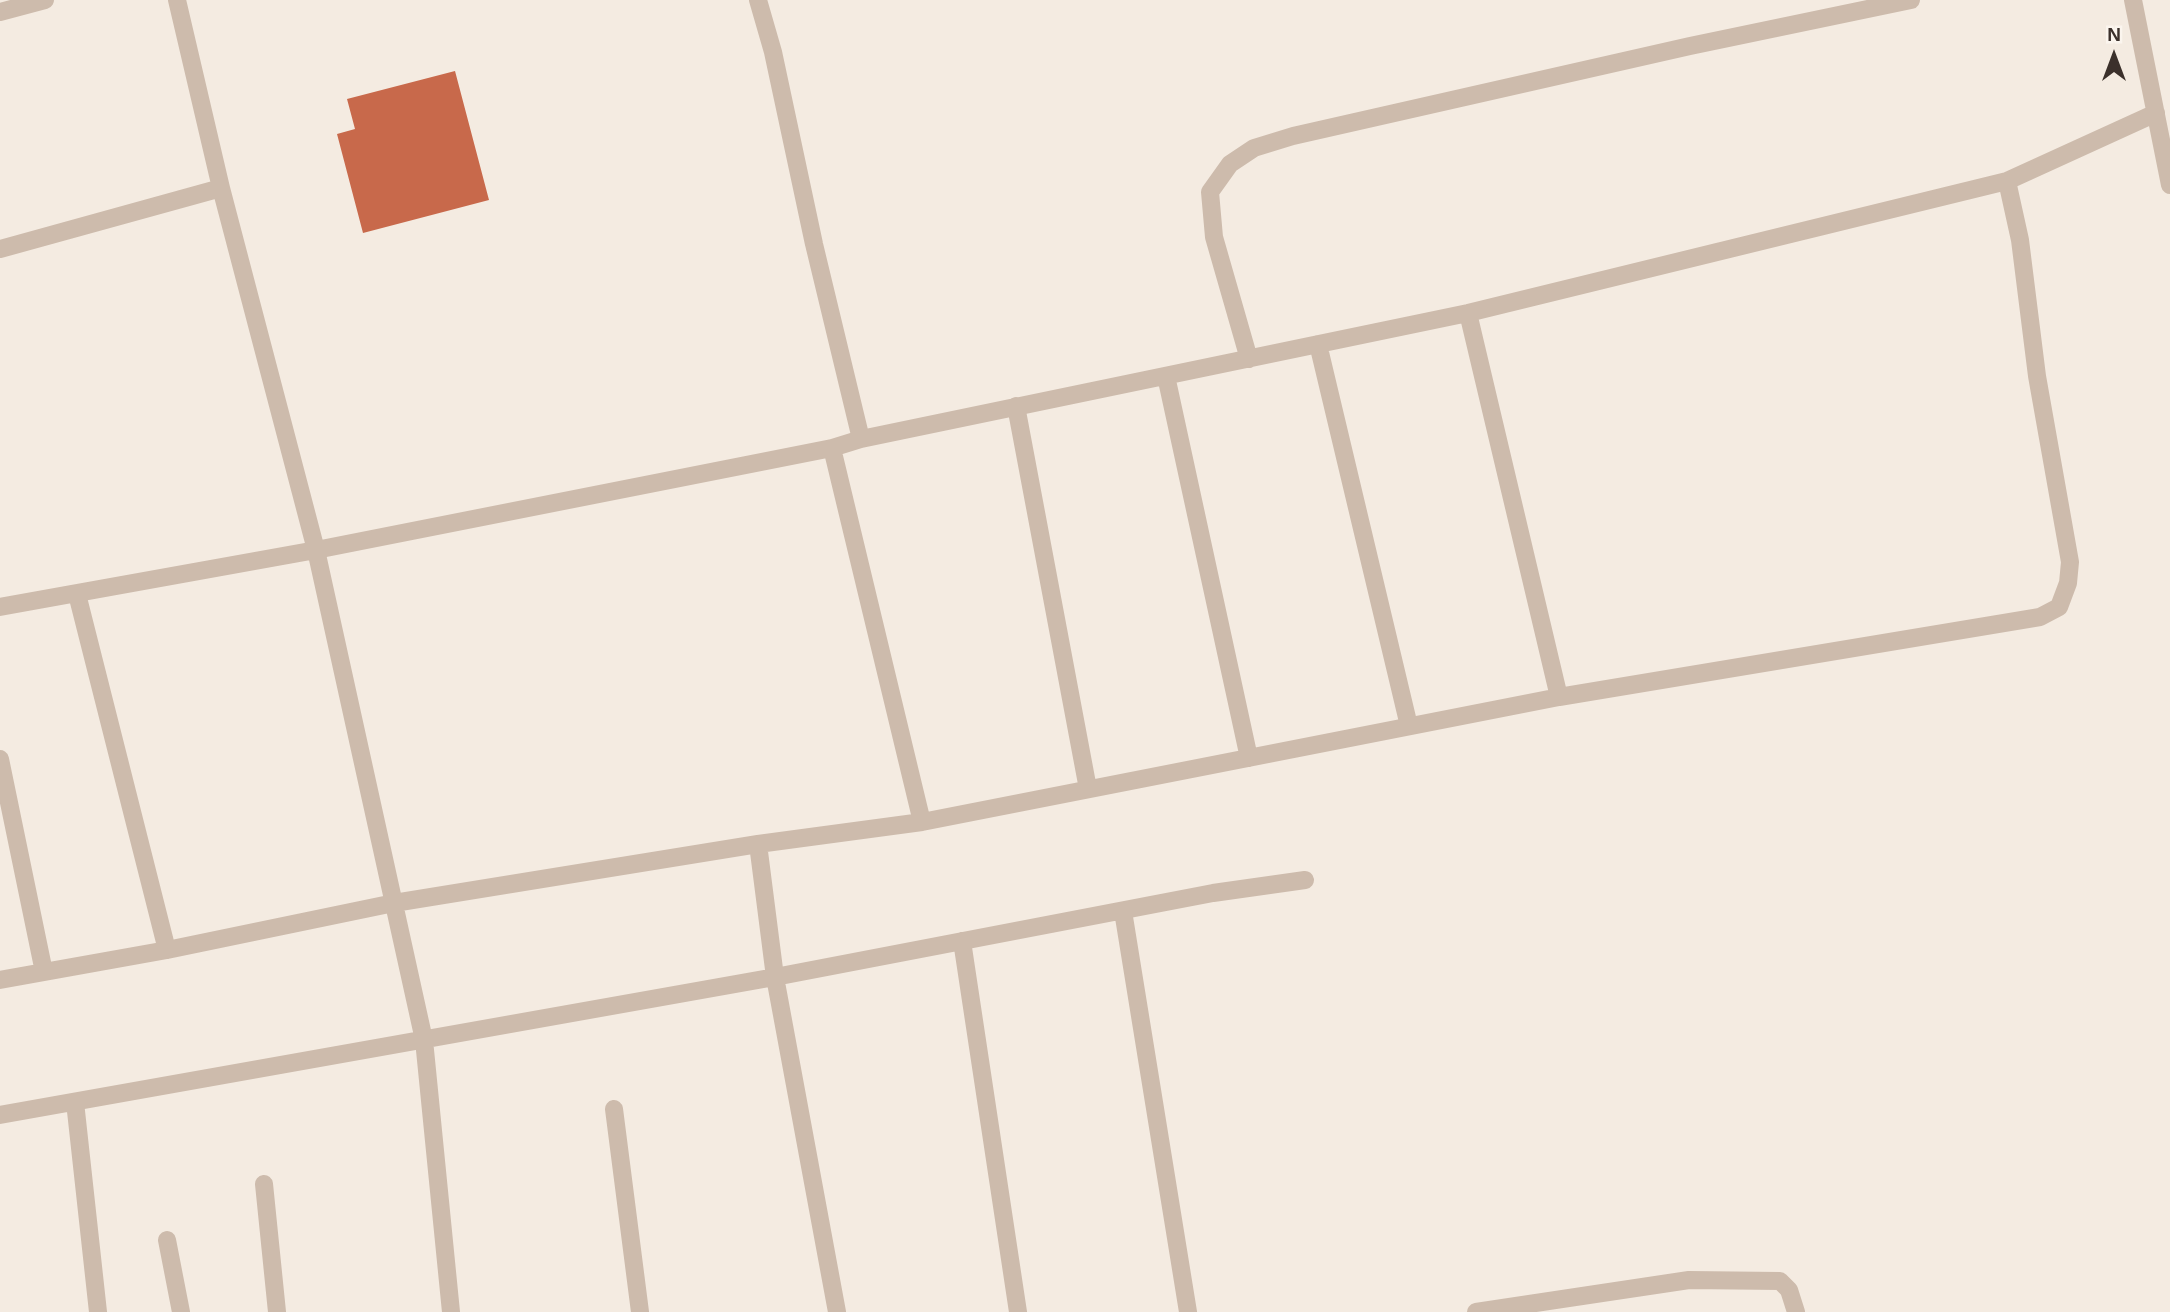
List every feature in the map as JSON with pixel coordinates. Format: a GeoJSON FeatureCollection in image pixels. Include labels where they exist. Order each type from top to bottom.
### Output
{"type":"FeatureCollection","features":[{"type":"Feature","properties":{"kind":"street"},"geometry":{"type":"LineString","coordinates":[[0,12],[45,0]]}},
{"type":"Feature","properties":{"kind":"street"},"geometry":{"type":"LineString","coordinates":[[177,0],[221,188],[316,550],[424,1040],[451,1312]]}},
{"type":"Feature","properties":{"kind":"street"},"geometry":{"type":"LineString","coordinates":[[758,0],[773,52],[814,244],[861,439]]}},
{"type":"Feature","properties":{"kind":"street"},"geometry":{"type":"LineString","coordinates":[[1249,359],[1214,237],[1210,192],[1230,164],[1254,148],[1293,136],[1676,49],[1911,0]]}},
{"type":"Feature","properties":{"kind":"street"},"geometry":{"type":"LineString","coordinates":[[2133,0],[2157,113],[2166,136],[2170,185]]}},
{"type":"Feature","properties":{"kind":"street"},"geometry":{"type":"LineString","coordinates":[[0,607],[316,550],[832,448],[861,439],[1468,313],[2007,181],[2157,113]]}},
{"type":"Feature","properties":{"kind":"street"},"geometry":{"type":"LineString","coordinates":[[0,980],[167,950],[394,903],[758,844],[922,822],[1559,697],[2040,617],[2059,607],[2068,583],[2070,562],[2037,376],[2020,240],[2007,181]]}},
{"type":"Feature","properties":{"kind":"street"},"geometry":{"type":"LineString","coordinates":[[0,249],[221,188]]}},
{"type":"Feature","properties":{"kind":"street"},"geometry":{"type":"LineString","coordinates":[[1468,313],[1559,697]]}},
{"type":"Feature","properties":{"kind":"street"},"geometry":{"type":"LineString","coordinates":[[1318,344],[1409,726]]}},
{"type":"Feature","properties":{"kind":"street"},"geometry":{"type":"LineString","coordinates":[[1166,376],[1249,758]]}},
{"type":"Feature","properties":{"kind":"street"},"geometry":{"type":"LineString","coordinates":[[1016,407],[1088,789]]}},
{"type":"Feature","properties":{"kind":"street"},"geometry":{"type":"LineString","coordinates":[[832,448],[922,822]]}},
{"type":"Feature","properties":{"kind":"street"},"geometry":{"type":"LineString","coordinates":[[77,594],[167,950]]}},
{"type":"Feature","properties":{"kind":"street"},"geometry":{"type":"LineString","coordinates":[[0,759],[44,972]]}},
{"type":"Feature","properties":{"kind":"street"},"geometry":{"type":"LineString","coordinates":[[758,844],[775,977],[837,1312]]}},
{"type":"Feature","properties":{"kind":"street"},"geometry":{"type":"LineString","coordinates":[[0,1115],[775,977],[1213,892],[1305,880]]}},
{"type":"Feature","properties":{"kind":"street"},"geometry":{"type":"LineString","coordinates":[[1123,911],[1188,1312]]}},
{"type":"Feature","properties":{"kind":"street"},"geometry":{"type":"LineString","coordinates":[[962,942],[1018,1312]]}},
{"type":"Feature","properties":{"kind":"street"},"geometry":{"type":"LineString","coordinates":[[75,1102],[98,1312]]}},
{"type":"Feature","properties":{"kind":"street"},"geometry":{"type":"LineString","coordinates":[[614,1109],[640,1312]]}},
{"type":"Feature","properties":{"kind":"street"},"geometry":{"type":"LineString","coordinates":[[264,1184],[277,1312]]}},
{"type":"Feature","properties":{"kind":"street"},"geometry":{"type":"LineString","coordinates":[[167,1240],[181,1312]]}},
{"type":"Feature","properties":{"kind":"street"},"geometry":{"type":"LineString","coordinates":[[1476,1312],[1689,1280],[1780,1281],[1789,1290],[1796,1312]]}},
{"type":"Feature","properties":{"kind":"building"},"geometry":{"type":"Polygon","coordinates":[[[455,71],[489,200],[363,233],[337,134],[355,129],[347,99],[455,71]]]}}]}
